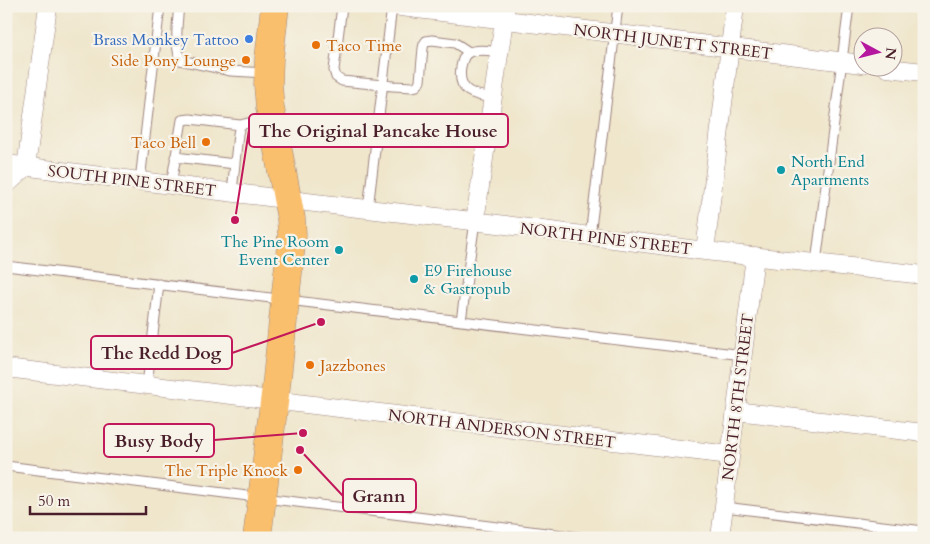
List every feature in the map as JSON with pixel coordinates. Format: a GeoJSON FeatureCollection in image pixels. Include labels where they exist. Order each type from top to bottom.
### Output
{"type":"FeatureCollection","features":[{"type":"Feature","properties":{"kind":"main road"},"geometry":{"type":"LineString","coordinates":[[257,538],[292,235],[288,199],[272,118],[268,85],[275,6]]}},
{"type":"Feature","properties":{"kind":"street"},"geometry":{"type":"LineString","coordinates":[[6,185],[26,167],[48,6]]}},
{"type":"Feature","properties":{"kind":"street","name":"NORTH JUNETT STREET"},"geometry":{"type":"LineString","coordinates":[[393,6],[505,13],[614,34],[852,63]]}},
{"type":"Feature","properties":{"kind":"street"},"geometry":{"type":"LineString","coordinates":[[705,251],[735,6]]}},
{"type":"Feature","properties":{"kind":"street"},"geometry":{"type":"LineString","coordinates":[[475,221],[505,13]]}},
{"type":"Feature","properties":{"kind":"street"},"geometry":{"type":"LineString","coordinates":[[902,70],[924,72]]}},
{"type":"Feature","properties":{"kind":"street","name":"SOUTH PINE STREET"},"geometry":{"type":"LineString","coordinates":[[6,164],[288,199]]}},
{"type":"Feature","properties":{"kind":"street","name":"NORTH PINE STREET"},"geometry":{"type":"LineString","coordinates":[[288,199],[705,251],[924,275]]}},
{"type":"Feature","properties":{"kind":"street","name":"NORTH 8TH STREET"},"geometry":{"type":"LineString","coordinates":[[720,538],[755,256]]}},
{"type":"Feature","properties":{"kind":"street","name":"NORTH ANDERSON STREET"},"geometry":{"type":"LineString","coordinates":[[6,368],[730,456]]}},
{"type":"Feature","properties":{"kind":"street"},"geometry":{"type":"LineString","coordinates":[[736,411],[924,433]]}},
{"type":"Feature","properties":{"kind":"lane"},"geometry":{"type":"LineString","coordinates":[[140,181],[160,6]]}},
{"type":"Feature","properties":{"kind":"lane"},"geometry":{"type":"LineString","coordinates":[[179,6],[176,34],[180,60],[231,71],[269,73]]}},
{"type":"Feature","properties":{"kind":"lane"},"geometry":{"type":"LineString","coordinates":[[342,6],[334,70],[336,77],[342,80],[394,86],[417,86],[420,81],[424,44],[429,40],[454,43],[469,52],[500,52]]}},
{"type":"Feature","properties":{"kind":"lane"},"geometry":{"type":"LineString","coordinates":[[368,209],[393,6]]}},
{"type":"Feature","properties":{"kind":"lane"},"geometry":{"type":"LineString","coordinates":[[590,236],[618,6]]}},
{"type":"Feature","properties":{"kind":"lane"},"geometry":{"type":"LineString","coordinates":[[816,263],[849,6]]}},
{"type":"Feature","properties":{"kind":"lane"},"geometry":{"type":"LineString","coordinates":[[469,52],[463,59],[462,82],[466,89],[475,95],[493,98]]}},
{"type":"Feature","properties":{"kind":"lane"},"geometry":{"type":"LineString","coordinates":[[171,185],[182,120],[190,119],[240,125],[272,118]]}},
{"type":"Feature","properties":{"kind":"lane"},"geometry":{"type":"LineString","coordinates":[[232,192],[240,125]]}},
{"type":"Feature","properties":{"kind":"lane"},"geometry":{"type":"LineString","coordinates":[[176,157],[235,164]]}},
{"type":"Feature","properties":{"kind":"lane"},"geometry":{"type":"LineString","coordinates":[[462,321],[475,221]]}},
{"type":"Feature","properties":{"kind":"lane"},"geometry":{"type":"LineString","coordinates":[[6,266],[743,355]]}},
{"type":"Feature","properties":{"kind":"lane"},"geometry":{"type":"LineString","coordinates":[[147,385],[159,284]]}},
{"type":"Feature","properties":{"kind":"lane"},"geometry":{"type":"LineString","coordinates":[[6,466],[587,538]]}},
{"type":"Feature","properties":{"kind":"lane"},"geometry":{"type":"LineString","coordinates":[[724,507],[924,531]]}},
{"type":"Feature","properties":{"kind":"place","name":"Brass Monkey Tattoo"},"geometry":{"type":"Point","coordinates":[249,39]}},
{"type":"Feature","properties":{"kind":"place","name":"Taco Time"},"geometry":{"type":"Point","coordinates":[316,45]}},
{"type":"Feature","properties":{"kind":"place","name":"Side Pony Lounge"},"geometry":{"type":"Point","coordinates":[246,60]}},
{"type":"Feature","properties":{"kind":"place","name":"Taco Bell"},"geometry":{"type":"Point","coordinates":[206,142]}},
{"type":"Feature","properties":{"kind":"place","name":"North End Apartments"},"geometry":{"type":"Point","coordinates":[781,170]}},
{"type":"Feature","properties":{"kind":"place","name":"The Original Pancake House"},"geometry":{"type":"Point","coordinates":[235,220]}},
{"type":"Feature","properties":{"kind":"place","name":"The Pine Room Event Center"},"geometry":{"type":"Point","coordinates":[339,250]}},
{"type":"Feature","properties":{"kind":"place","name":"E9 Firehouse & Gastropub"},"geometry":{"type":"Point","coordinates":[414,279]}},
{"type":"Feature","properties":{"kind":"place","name":"The Redd Dog"},"geometry":{"type":"Point","coordinates":[321,322]}},
{"type":"Feature","properties":{"kind":"place","name":"Jazzbones"},"geometry":{"type":"Point","coordinates":[310,365]}},
{"type":"Feature","properties":{"kind":"place","name":"Busy Body"},"geometry":{"type":"Point","coordinates":[303,433]}},
{"type":"Feature","properties":{"kind":"place","name":"Grann"},"geometry":{"type":"Point","coordinates":[300,450]}},
{"type":"Feature","properties":{"kind":"place","name":"The Triple Knock"},"geometry":{"type":"Point","coordinates":[298,470]}}]}
